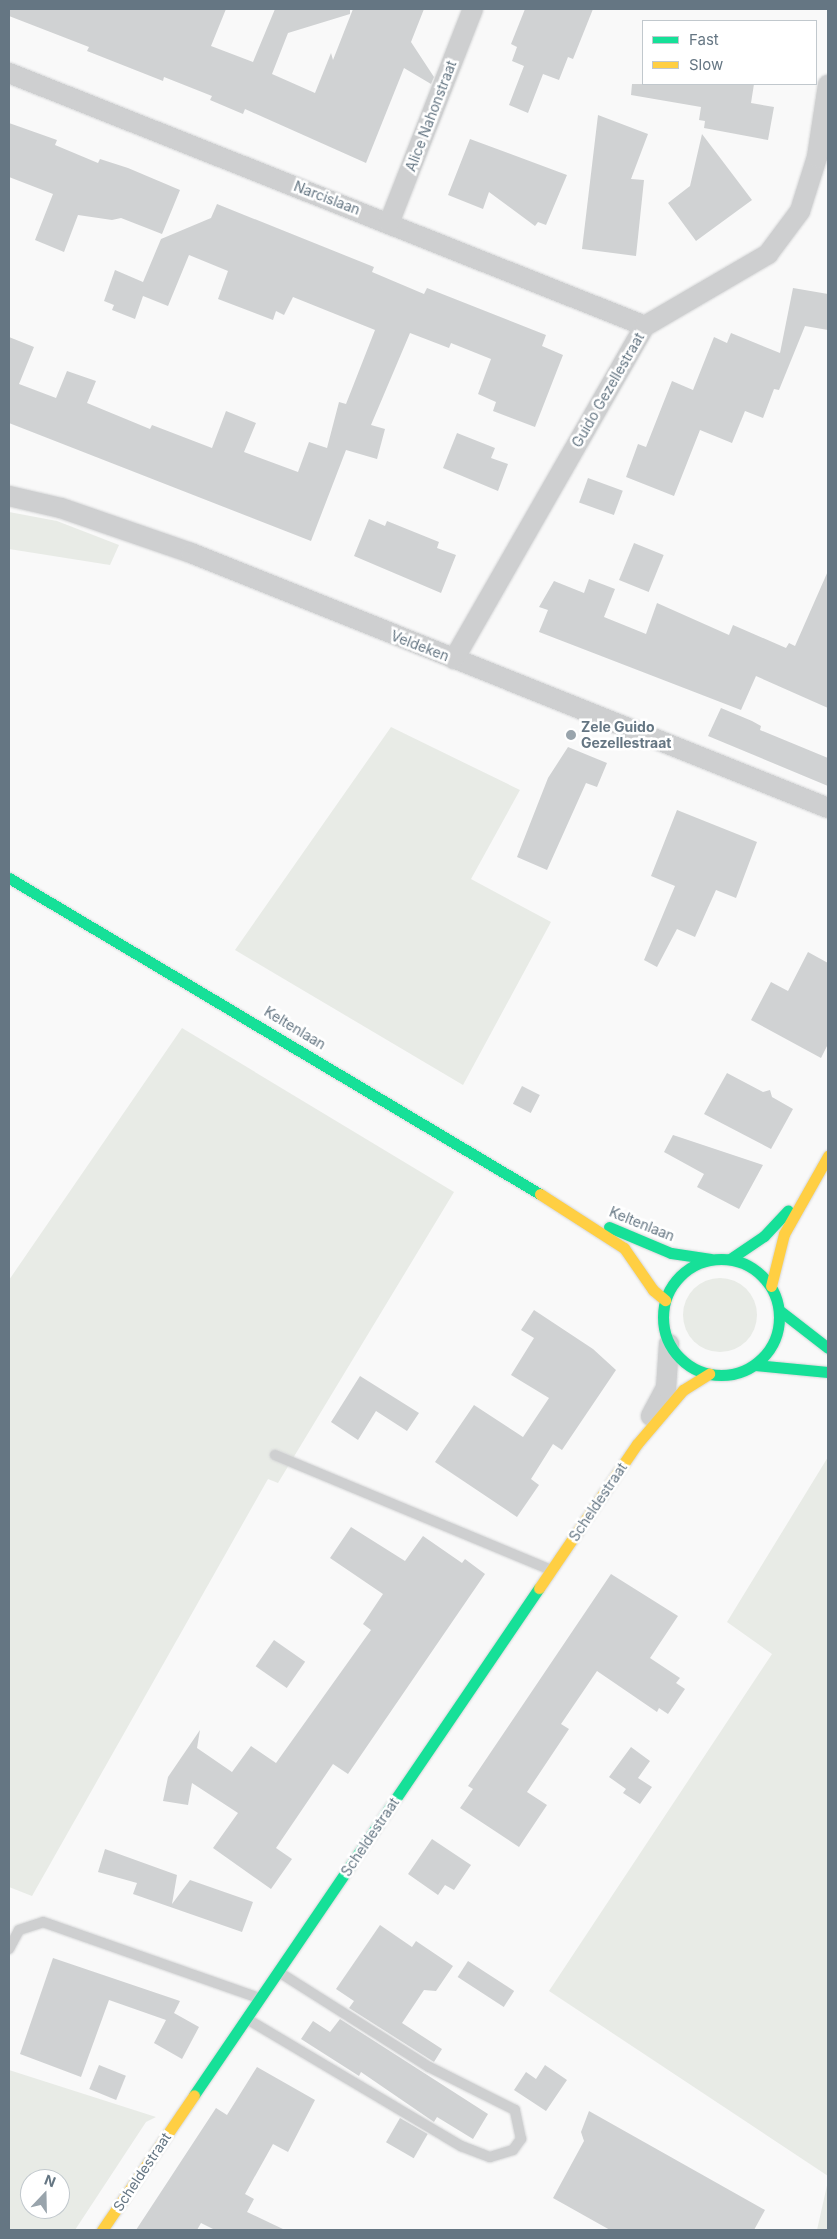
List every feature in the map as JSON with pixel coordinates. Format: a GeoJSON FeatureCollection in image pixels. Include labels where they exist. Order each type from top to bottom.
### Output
{"type":"FeatureCollection","features":[{"type":"Feature","properties":{"kind":"main road","name":"Keltenlaan"},"geometry":{"type":"LineString","coordinates":[[9,878],[278,1035],[564,1208],[624,1248],[653,1290],[664,1300]]}},
{"type":"Feature","properties":{"kind":"main road"},"geometry":{"type":"LineString","coordinates":[[771,1286],[784,1234],[828,1156]]}},
{"type":"Feature","properties":{"kind":"main road"},"geometry":{"type":"LineString","coordinates":[[730,1259],[764,1236],[811,1184]]}},
{"type":"Feature","properties":{"kind":"main road","name":"Keltenlaan"},"geometry":{"type":"LineString","coordinates":[[564,1208],[671,1253],[710,1259],[730,1259],[750,1266],[771,1286],[780,1310],[776,1339],[755,1365]]}},
{"type":"Feature","properties":{"kind":"main road","name":"Keltenlaan"},"geometry":{"type":"LineString","coordinates":[[710,1259],[682,1274],[664,1300],[663,1323],[669,1344],[682,1361],[709,1374],[733,1374],[755,1365],[800,1367],[828,1372]]}},
{"type":"Feature","properties":{"kind":"main road"},"geometry":{"type":"LineString","coordinates":[[780,1310],[828,1348]]}},
{"type":"Feature","properties":{"kind":"main road","name":"Scheldestraat"},"geometry":{"type":"LineString","coordinates":[[102,2230],[638,1444],[683,1390],[709,1374]]}},
{"type":"Feature","properties":{"kind":"street","name":"Alice Nahonstraat"},"geometry":{"type":"LineString","coordinates":[[389,222],[472,9]]}},
{"type":"Feature","properties":{"kind":"street","name":"Narcislaan"},"geometry":{"type":"LineString","coordinates":[[9,73],[389,222],[645,326]]}},
{"type":"Feature","properties":{"kind":"street","name":"Guido Gezellestraat"},"geometry":{"type":"LineString","coordinates":[[454,659],[645,326],[768,254],[800,211],[817,157],[828,85]]}},
{"type":"Feature","properties":{"kind":"street","name":"Veldeken"},"geometry":{"type":"LineString","coordinates":[[9,496],[61,508],[191,553],[828,808]]}},
{"type":"Feature","properties":{"kind":"street","name":"Scheldestraat"},"geometry":{"type":"LineString","coordinates":[[638,1444],[666,1388],[669,1344]]}},
{"type":"Feature","properties":{"kind":"lane"},"geometry":{"type":"LineString","coordinates":[[275,1455],[551,1570]]}},
{"type":"Feature","properties":{"kind":"lane"},"geometry":{"type":"LineString","coordinates":[[9,1949],[19,1930],[43,1922],[260,1998]]}},
{"type":"Feature","properties":{"kind":"lane"},"geometry":{"type":"LineString","coordinates":[[246,2018],[461,2146],[490,2157],[513,2150],[521,2139],[514,2110],[430,2067],[278,1972]]}},
{"type":"Feature","properties":{"kind":"shaded area"},"geometry":{"type":"Polygon","coordinates":[[[9,512],[57,521],[119,545],[110,565],[9,549],[9,512]]]}},
{"type":"Feature","properties":{"kind":"shaded area"},"geometry":{"type":"Polygon","coordinates":[[[391,727],[520,790],[471,879],[551,922],[463,1085],[235,950],[391,727]]]}},
{"type":"Feature","properties":{"kind":"shaded area"},"geometry":{"type":"Polygon","coordinates":[[[182,1028],[454,1192],[278,1483],[268,1479],[32,1896],[9,1887],[9,1280],[182,1028]]]}},
{"type":"Feature","properties":{"kind":"shaded area"},"geometry":{"type":"Polygon","coordinates":[[[713,1278],[727,1278],[741,1284],[751,1294],[757,1308],[757,1322],[751,1336],[741,1346],[727,1352],[713,1352],[699,1346],[689,1336],[683,1322],[683,1308],[689,1294],[699,1284],[713,1278]]]}},
{"type":"Feature","properties":{"kind":"shaded area"},"geometry":{"type":"Polygon","coordinates":[[[828,1457],[828,2176],[549,1991],[772,1654],[727,1622],[828,1457]]]}},
{"type":"Feature","properties":{"kind":"shaded area"},"geometry":{"type":"Polygon","coordinates":[[[9,2070],[156,2117],[146,2122],[75,2230],[9,2230],[9,2070]]]}},
{"type":"Feature","properties":{"kind":"shaded area"},"geometry":{"type":"Polygon","coordinates":[[[828,2181],[828,2230],[817,2230],[828,2181]]]}},
{"type":"Feature","properties":{"kind":"building"},"geometry":{"type":"Polygon","coordinates":[[[9,9],[226,9],[211,46],[253,62],[275,9],[350,9],[350,14],[288,33],[272,74],[315,93],[331,53],[333,60],[353,9],[424,9],[411,42],[434,77],[431,84],[404,68],[366,163],[245,109],[243,114],[210,100],[212,96],[164,77],[163,81],[87,51],[89,47],[9,16],[9,9]]]}},
{"type":"Feature","properties":{"kind":"building"},"geometry":{"type":"Polygon","coordinates":[[[525,9],[593,9],[573,59],[568,57],[559,80],[543,74],[528,113],[509,105],[524,66],[512,61],[517,47],[511,44],[525,9]]]}},
{"type":"Feature","properties":{"kind":"building"},"geometry":{"type":"Polygon","coordinates":[[[632,84],[754,85],[751,103],[774,107],[768,140],[704,128],[705,121],[699,120],[701,107],[631,95],[632,84]]]}},
{"type":"Feature","properties":{"kind":"building"},"geometry":{"type":"Polygon","coordinates":[[[598,115],[648,134],[631,179],[644,180],[636,256],[582,249],[598,115]]]}},
{"type":"Feature","properties":{"kind":"building"},"geometry":{"type":"Polygon","coordinates":[[[9,123],[57,140],[55,145],[98,163],[100,159],[128,168],[180,190],[162,234],[121,218],[112,220],[78,215],[64,252],[35,240],[53,194],[9,177],[9,123]]]}},
{"type":"Feature","properties":{"kind":"building"},"geometry":{"type":"Polygon","coordinates":[[[702,134],[752,200],[696,241],[668,203],[690,186],[702,134]]]}},
{"type":"Feature","properties":{"kind":"building"},"geometry":{"type":"Polygon","coordinates":[[[470,139],[567,175],[546,225],[538,222],[535,226],[489,192],[483,209],[448,195],[470,139]]]}},
{"type":"Feature","properties":{"kind":"building"},"geometry":{"type":"Polygon","coordinates":[[[217,204],[374,267],[372,272],[424,294],[427,288],[546,335],[542,346],[563,355],[535,427],[493,411],[496,402],[478,394],[491,359],[451,343],[449,348],[410,333],[371,425],[385,429],[377,459],[346,450],[311,541],[9,423],[9,337],[34,347],[19,384],[56,398],[67,371],[96,381],[87,403],[150,429],[152,425],[212,448],[226,411],[256,423],[244,452],[298,472],[309,442],[327,448],[339,402],[346,404],[375,330],[293,297],[284,315],[276,311],[273,320],[218,299],[228,271],[189,255],[168,306],[143,296],[135,319],[112,310],[114,305],[104,301],[115,270],[143,282],[161,239],[211,218],[217,204]]]}},
{"type":"Feature","properties":{"kind":"building"},"geometry":{"type":"Polygon","coordinates":[[[793,288],[828,294],[828,330],[805,326],[779,390],[774,389],[763,418],[745,411],[732,443],[700,430],[674,496],[626,477],[638,444],[646,447],[672,381],[693,390],[714,337],[727,343],[731,333],[780,353],[793,288]]]}},
{"type":"Feature","properties":{"kind":"building"},"geometry":{"type":"Polygon","coordinates":[[[457,433],[495,448],[491,458],[508,464],[498,491],[443,468],[457,433]]]}},
{"type":"Feature","properties":{"kind":"building"},"geometry":{"type":"Polygon","coordinates":[[[588,478],[623,491],[614,515],[579,502],[588,478]]]}},
{"type":"Feature","properties":{"kind":"building"},"geometry":{"type":"Polygon","coordinates":[[[369,519],[385,526],[387,521],[439,542],[437,548],[456,555],[441,593],[354,556],[369,519]]]}},
{"type":"Feature","properties":{"kind":"building"},"geometry":{"type":"Polygon","coordinates":[[[634,543],[664,555],[649,592],[619,580],[634,543]]]}},
{"type":"Feature","properties":{"kind":"building"},"geometry":{"type":"Polygon","coordinates":[[[828,571],[828,708],[756,676],[741,710],[539,632],[548,610],[539,607],[554,581],[584,593],[589,579],[615,589],[604,617],[646,634],[657,603],[729,635],[733,625],[786,648],[789,643],[795,646],[828,571]]]}},
{"type":"Feature","properties":{"kind":"building"},"geometry":{"type":"Polygon","coordinates":[[[721,708],[761,726],[760,730],[828,758],[828,786],[708,736],[721,708]]]}},
{"type":"Feature","properties":{"kind":"building"},"geometry":{"type":"Polygon","coordinates":[[[568,747],[607,763],[597,787],[586,783],[547,870],[517,857],[548,778],[568,747]]]}},
{"type":"Feature","properties":{"kind":"building"},"geometry":{"type":"Polygon","coordinates":[[[677,810],[757,842],[736,898],[716,890],[695,937],[677,929],[657,967],[644,960],[675,886],[651,876],[677,810]]]}},
{"type":"Feature","properties":{"kind":"building"},"geometry":{"type":"Polygon","coordinates":[[[808,952],[828,963],[828,1044],[821,1058],[751,1020],[771,982],[788,991],[808,952]]]}},
{"type":"Feature","properties":{"kind":"building"},"geometry":{"type":"Polygon","coordinates":[[[727,1073],[763,1092],[770,1090],[772,1097],[793,1109],[771,1149],[704,1114],[727,1073]]]}},
{"type":"Feature","properties":{"kind":"building"},"geometry":{"type":"Polygon","coordinates":[[[522,1086],[540,1095],[531,1113],[513,1104],[522,1086]]]}},
{"type":"Feature","properties":{"kind":"building"},"geometry":{"type":"Polygon","coordinates":[[[673,1135],[763,1165],[739,1209],[697,1187],[704,1174],[664,1152],[673,1135]]]}},
{"type":"Feature","properties":{"kind":"building"},"geometry":{"type":"Polygon","coordinates":[[[534,1310],[593,1349],[616,1370],[562,1450],[553,1444],[531,1479],[539,1485],[517,1517],[435,1462],[474,1405],[523,1437],[549,1398],[511,1375],[534,1338],[521,1330],[534,1310]]]}},
{"type":"Feature","properties":{"kind":"building"},"geometry":{"type":"Polygon","coordinates":[[[360,1376],[419,1413],[407,1431],[376,1411],[358,1440],[331,1422],[360,1376]]]}},
{"type":"Feature","properties":{"kind":"building"},"geometry":{"type":"Polygon","coordinates":[[[351,1527],[405,1561],[423,1536],[462,1563],[465,1559],[485,1574],[348,1774],[333,1764],[276,1848],[292,1859],[271,1889],[213,1848],[238,1813],[192,1783],[188,1805],[163,1801],[168,1777],[200,1730],[197,1748],[232,1772],[251,1746],[276,1763],[371,1630],[363,1624],[383,1594],[330,1558],[351,1527]]]}},
{"type":"Feature","properties":{"kind":"building"},"geometry":{"type":"Polygon","coordinates":[[[611,1574],[678,1616],[650,1658],[680,1678],[676,1683],[685,1689],[668,1714],[659,1708],[657,1712],[597,1671],[561,1724],[569,1729],[527,1792],[547,1805],[519,1847],[460,1808],[473,1789],[468,1786],[611,1574]]]}},
{"type":"Feature","properties":{"kind":"building"},"geometry":{"type":"Polygon","coordinates":[[[274,1640],[305,1662],[287,1688],[256,1666],[274,1640]]]}},
{"type":"Feature","properties":{"kind":"building"},"geometry":{"type":"Polygon","coordinates":[[[631,1747],[650,1761],[638,1778],[652,1787],[640,1804],[623,1793],[626,1789],[609,1777],[631,1747]]]}},
{"type":"Feature","properties":{"kind":"building"},"geometry":{"type":"Polygon","coordinates":[[[432,1839],[471,1865],[454,1890],[445,1885],[438,1895],[408,1874],[432,1839]]]}},
{"type":"Feature","properties":{"kind":"building"},"geometry":{"type":"Polygon","coordinates":[[[105,1849],[177,1875],[172,1904],[190,1880],[253,1902],[242,1932],[133,1894],[137,1883],[98,1872],[105,1849]]]}},
{"type":"Feature","properties":{"kind":"building"},"geometry":{"type":"Polygon","coordinates":[[[380,1925],[412,1947],[416,1941],[453,1966],[436,1991],[424,1990],[402,2023],[442,2049],[434,2062],[349,2008],[354,2001],[336,1989],[380,1925]]]}},
{"type":"Feature","properties":{"kind":"building"},"geometry":{"type":"Polygon","coordinates":[[[53,1958],[180,2001],[174,2013],[199,2027],[182,2059],[154,2043],[166,2020],[109,2000],[81,2077],[20,2054],[53,1958]]]}},
{"type":"Feature","properties":{"kind":"building"},"geometry":{"type":"Polygon","coordinates":[[[468,1961],[514,1991],[504,2007],[458,1977],[468,1961]]]}},
{"type":"Feature","properties":{"kind":"building"},"geometry":{"type":"Polygon","coordinates":[[[340,2019],[488,2114],[473,2139],[437,2117],[434,2122],[361,2072],[359,2076],[301,2039],[313,2021],[330,2032],[340,2019]]]}},
{"type":"Feature","properties":{"kind":"building"},"geometry":{"type":"Polygon","coordinates":[[[99,2065],[126,2076],[116,2100],[89,2089],[99,2065]]]}},
{"type":"Feature","properties":{"kind":"building"},"geometry":{"type":"Polygon","coordinates":[[[545,2065],[567,2080],[546,2111],[514,2090],[526,2072],[536,2079],[545,2065]]]}},
{"type":"Feature","properties":{"kind":"building"},"geometry":{"type":"Polygon","coordinates":[[[257,2067],[315,2100],[288,2152],[273,2144],[245,2194],[254,2199],[247,2212],[285,2230],[215,2230],[201,2223],[197,2230],[136,2230],[216,2108],[227,2115],[257,2067]]]}},
{"type":"Feature","properties":{"kind":"building"},"geometry":{"type":"Polygon","coordinates":[[[589,2111],[765,2210],[754,2230],[610,2230],[553,2198],[584,2141],[581,2132],[589,2111]]]}},
{"type":"Feature","properties":{"kind":"building"},"geometry":{"type":"Polygon","coordinates":[[[400,2118],[428,2134],[414,2158],[386,2142],[400,2118]]]}},
{"type":"Feature","properties":{"kind":"traffic: fast"},"geometry":{"type":"LineString","coordinates":[[9,878],[540,1194]]}},
{"type":"Feature","properties":{"kind":"traffic: fast"},"geometry":{"type":"LineString","coordinates":[[730,1259],[764,1236],[788,1210]]}},
{"type":"Feature","properties":{"kind":"traffic: fast"},"geometry":{"type":"LineString","coordinates":[[609,1227],[671,1253],[711,1259]]}},
{"type":"Feature","properties":{"kind":"traffic: fast"},"geometry":{"type":"LineString","coordinates":[[721,1259],[743,1263],[753,1268],[762,1276],[770,1285],[775,1295],[779,1317],[775,1339],[770,1349],[762,1358],[753,1366],[743,1371],[721,1375],[699,1371],[689,1366],[680,1358],[672,1349],[667,1339],[663,1317],[667,1295],[672,1285],[680,1276],[689,1268],[699,1263],[721,1259]]}},
{"type":"Feature","properties":{"kind":"traffic: fast"},"geometry":{"type":"LineString","coordinates":[[779,1310],[828,1348]]}},
{"type":"Feature","properties":{"kind":"traffic: fast"},"geometry":{"type":"LineString","coordinates":[[755,1365],[828,1372]]}},
{"type":"Feature","properties":{"kind":"traffic: fast"},"geometry":{"type":"LineString","coordinates":[[194,2095],[539,1588]]}},
{"type":"Feature","properties":{"kind":"traffic: slow"},"geometry":{"type":"LineString","coordinates":[[771,1286],[784,1234],[828,1156]]}},
{"type":"Feature","properties":{"kind":"traffic: slow"},"geometry":{"type":"LineString","coordinates":[[540,1194],[624,1248],[653,1290],[665,1300]]}},
{"type":"Feature","properties":{"kind":"traffic: slow"},"geometry":{"type":"LineString","coordinates":[[539,1588],[637,1444],[683,1390],[709,1374]]}},
{"type":"Feature","properties":{"kind":"traffic: slow"},"geometry":{"type":"LineString","coordinates":[[102,2230],[194,2095]]}},
{"type":"Feature","properties":{"kind":"place","name":"Zele Guido Gezellestraat"},"geometry":{"type":"Point","coordinates":[571,735]}}]}
